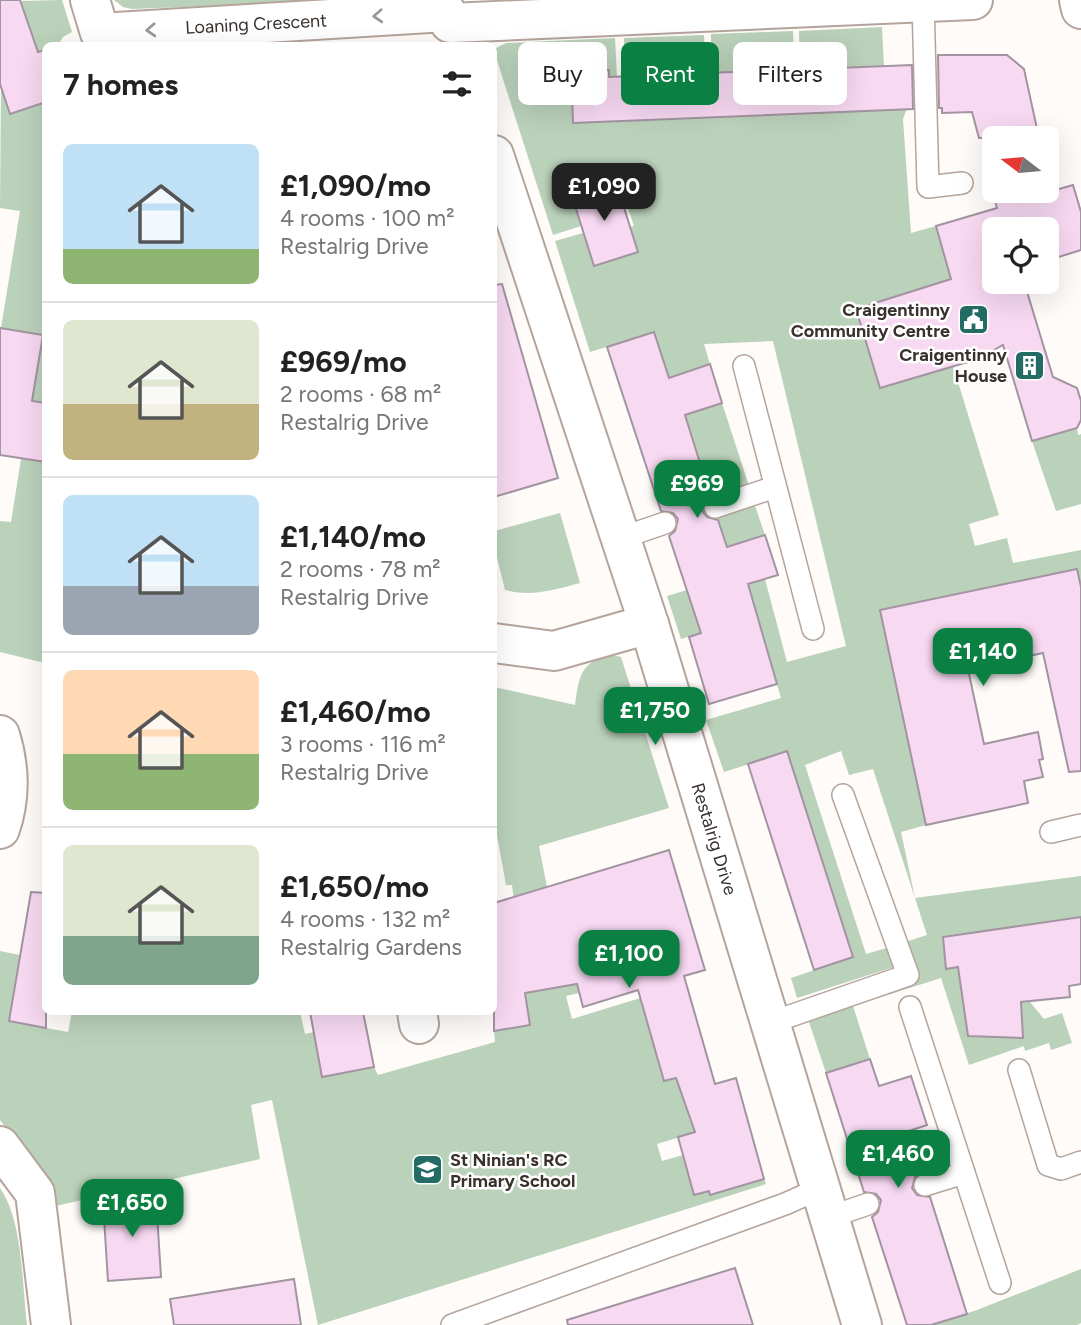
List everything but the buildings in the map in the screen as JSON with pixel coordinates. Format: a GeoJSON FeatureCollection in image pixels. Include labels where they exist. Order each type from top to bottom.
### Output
{"type":"FeatureCollection","features":[{"type":"Feature","properties":{"kind":"street","name":"Loaning Crescent"},"geometry":{"type":"LineString","coordinates":[[90,0],[100,33],[973,0]]}},
{"type":"Feature","properties":{"kind":"street"},"geometry":{"type":"LineString","coordinates":[[1079,0],[1081,9]]}},
{"type":"Feature","properties":{"kind":"street","name":"Restalrig Drive"},"geometry":{"type":"LineString","coordinates":[[497,164],[649,624],[862,1325]]}},
{"type":"Feature","properties":{"kind":"street"},"geometry":{"type":"LineString","coordinates":[[497,643],[554,651],[649,624]]}},
{"type":"Feature","properties":{"kind":"street"},"geometry":{"type":"LineString","coordinates":[[0,735],[5,749],[8,779],[7,805],[0,829]]}},
{"type":"Feature","properties":{"kind":"street"},"geometry":{"type":"LineString","coordinates":[[0,1146],[35,1193],[51,1325]]}},
{"type":"Feature","properties":{"kind":"lane"},"geometry":{"type":"LineString","coordinates":[[923,2],[928,187],[962,183]]}},
{"type":"Feature","properties":{"kind":"lane"},"geometry":{"type":"LineString","coordinates":[[744,366],[813,629]]}},
{"type":"Feature","properties":{"kind":"lane"},"geometry":{"type":"LineString","coordinates":[[715,507],[775,487]]}},
{"type":"Feature","properties":{"kind":"lane"},"geometry":{"type":"LineString","coordinates":[[621,538],[665,523]]}},
{"type":"Feature","properties":{"kind":"lane"},"geometry":{"type":"LineString","coordinates":[[770,1023],[908,975],[844,795]]}},
{"type":"Feature","properties":{"kind":"lane"},"geometry":{"type":"LineString","coordinates":[[1051,832],[1081,825]]}},
{"type":"Feature","properties":{"kind":"lane"},"geometry":{"type":"LineString","coordinates":[[910,1007],[1000,1283]]}},
{"type":"Feature","properties":{"kind":"lane"},"geometry":{"type":"LineString","coordinates":[[1019,1070],[1048,1166],[1061,1168],[1081,1162]]}},
{"type":"Feature","properties":{"kind":"lane"},"geometry":{"type":"LineString","coordinates":[[925,1185],[964,1173]]}},
{"type":"Feature","properties":{"kind":"lane"},"geometry":{"type":"LineString","coordinates":[[452,1325],[785,1204],[868,1204]]}},
{"type":"Feature","properties":{"kind":"green space"},"geometry":{"type":"Polygon","coordinates":[[[62,0],[72,32],[60,42],[42,42],[42,55],[38,52],[21,1],[62,0]]]}},
{"type":"Feature","properties":{"kind":"green space"},"geometry":{"type":"Polygon","coordinates":[[[114,0],[362,0],[132,9],[123,7],[114,0]]]}},
{"type":"Feature","properties":{"kind":"green space"},"geometry":{"type":"Polygon","coordinates":[[[882,27],[884,67],[847,68],[847,42],[799,42],[799,31],[882,27]]]}},
{"type":"Feature","properties":{"kind":"green space"},"geometry":{"type":"Polygon","coordinates":[[[793,31],[793,42],[733,42],[733,73],[719,74],[719,42],[711,42],[711,34],[793,31]]]}},
{"type":"Feature","properties":{"kind":"green space"},"geometry":{"type":"Polygon","coordinates":[[[704,35],[704,42],[624,42],[624,38],[704,35]]]}},
{"type":"Feature","properties":{"kind":"green space"},"geometry":{"type":"Polygon","coordinates":[[[615,38],[617,77],[609,78],[607,42],[528,42],[615,38]]]}},
{"type":"Feature","properties":{"kind":"green space"},"geometry":{"type":"Polygon","coordinates":[[[518,42],[518,105],[572,105],[573,122],[675,105],[719,105],[719,98],[733,95],[733,105],[847,105],[847,76],[915,65],[916,84],[903,119],[911,233],[936,226],[951,279],[856,309],[880,388],[953,366],[999,515],[969,524],[975,546],[1007,538],[1013,563],[1081,550],[1081,587],[1077,569],[881,611],[926,825],[901,832],[915,898],[1081,876],[1081,917],[958,967],[968,1036],[1019,1038],[1018,1027],[1023,1026],[1021,1003],[1030,1002],[1044,1019],[1062,1013],[1072,1043],[1051,1050],[1049,1043],[1025,1051],[1024,1046],[969,1065],[941,978],[853,1006],[870,1059],[826,1073],[806,1013],[913,978],[902,943],[927,935],[873,769],[849,775],[841,751],[805,765],[866,954],[890,947],[897,966],[797,998],[791,978],[853,957],[787,752],[724,772],[706,720],[781,698],[758,617],[681,639],[667,596],[697,587],[740,588],[765,579],[787,662],[846,646],[773,341],[704,344],[710,364],[669,378],[654,332],[590,352],[555,241],[583,233],[595,266],[638,252],[630,227],[634,226],[627,205],[623,206],[614,179],[571,193],[581,226],[553,235],[497,60],[497,48],[506,43],[518,42]]]}},
{"type":"Feature","properties":{"kind":"green space"},"geometry":{"type":"Polygon","coordinates":[[[1,86],[42,101],[42,335],[1,328],[20,211],[0,208],[1,86]]]}},
{"type":"Feature","properties":{"kind":"green space"},"geometry":{"type":"Polygon","coordinates":[[[42,341],[42,403],[32,401],[42,341]]]}},
{"type":"Feature","properties":{"kind":"green space"},"geometry":{"type":"Polygon","coordinates":[[[722,403],[750,489],[712,502],[685,415],[722,403]]]}},
{"type":"Feature","properties":{"kind":"green space"},"geometry":{"type":"Polygon","coordinates":[[[1077,428],[1078,435],[1081,434],[1081,504],[1056,511],[1032,441],[1077,428]]]}},
{"type":"Feature","properties":{"kind":"green space"},"geometry":{"type":"Polygon","coordinates":[[[21,459],[42,462],[42,662],[0,652],[0,521],[11,522],[21,459]]]}},
{"type":"Feature","properties":{"kind":"green space"},"geometry":{"type":"Polygon","coordinates":[[[753,500],[765,535],[727,547],[716,513],[753,500]]]}},
{"type":"Feature","properties":{"kind":"green space"},"geometry":{"type":"Polygon","coordinates":[[[560,513],[580,583],[534,593],[505,590],[497,557],[497,530],[560,513]]]}},
{"type":"Feature","properties":{"kind":"green space"},"geometry":{"type":"Polygon","coordinates":[[[612,655],[621,657],[669,808],[539,846],[547,887],[579,993],[566,996],[572,1019],[686,984],[676,1078],[705,1125],[746,1113],[747,1117],[657,1144],[662,1161],[683,1155],[695,1195],[709,1191],[711,1195],[764,1179],[766,1184],[318,1325],[272,1100],[251,1105],[260,1159],[56,1206],[42,1174],[0,1120],[0,951],[20,955],[9,1021],[68,1032],[71,1015],[301,1015],[305,1034],[314,1032],[323,1077],[374,1067],[378,1075],[495,1042],[494,1031],[530,1025],[512,885],[506,885],[497,836],[497,688],[575,705],[583,672],[593,661],[612,655]]]}},
{"type":"Feature","properties":{"kind":"green space"},"geometry":{"type":"Polygon","coordinates":[[[0,1188],[8,1202],[17,1235],[27,1325],[0,1325],[0,1188]]]}},
{"type":"Feature","properties":{"kind":"green space"},"geometry":{"type":"Polygon","coordinates":[[[1081,1269],[1081,1323],[1077,1325],[931,1325],[977,1310],[1081,1269]]]}},
{"type":"Feature","properties":{"kind":"place","name":"Craigentinny Community Centre"},"geometry":{"type":"Point","coordinates":[973,320]}},
{"type":"Feature","properties":{"kind":"place","name":"Craigentinny House"},"geometry":{"type":"Point","coordinates":[1030,365]}},
{"type":"Feature","properties":{"kind":"place","name":"St Ninian's RC Primary School"},"geometry":{"type":"Point","coordinates":[427,1170]}}]}
